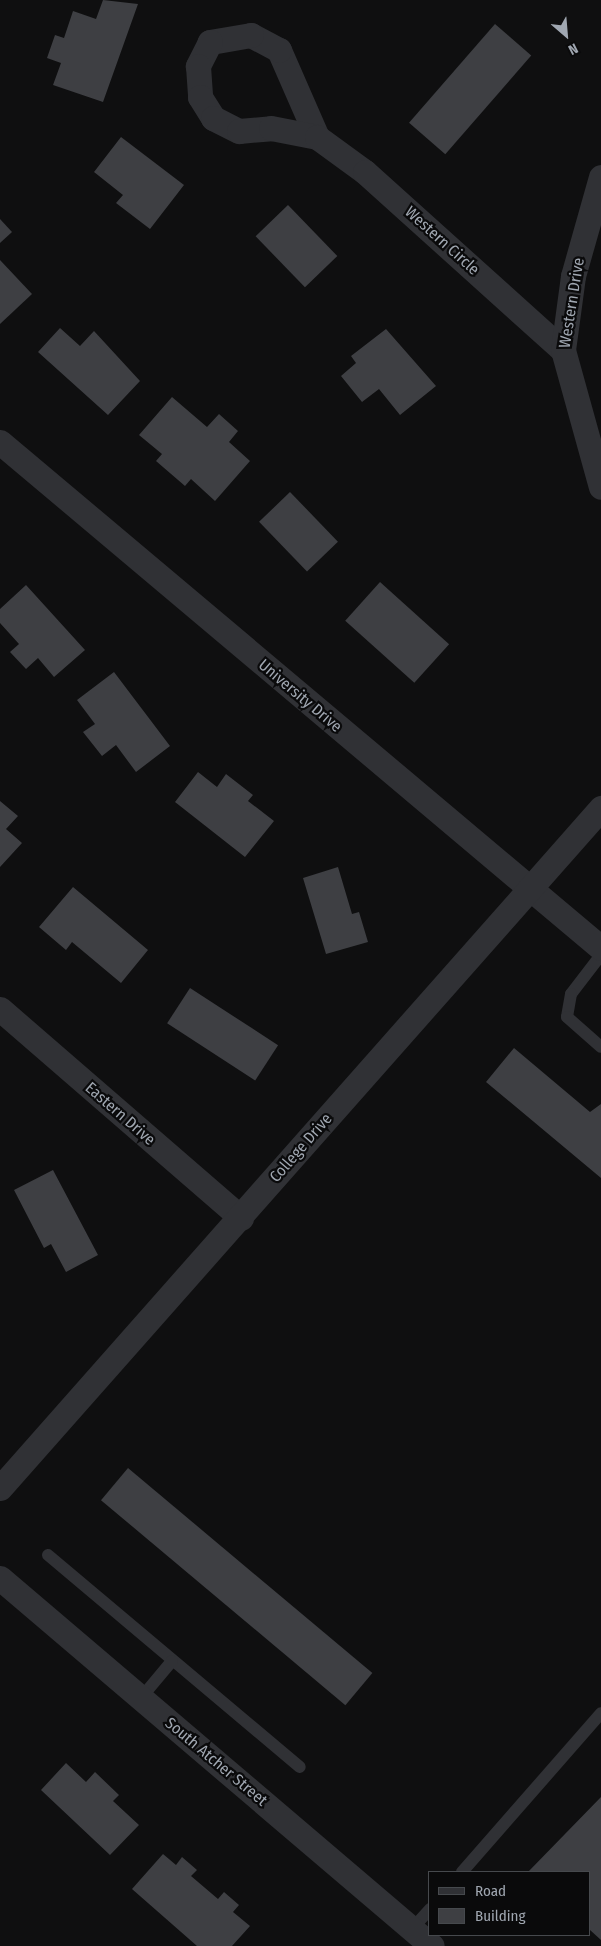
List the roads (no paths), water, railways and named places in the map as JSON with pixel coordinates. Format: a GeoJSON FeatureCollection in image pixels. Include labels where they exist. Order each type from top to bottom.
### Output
{"type":"FeatureCollection","features":[{"type":"Feature","properties":{"kind":"street","name":"Western Circle"},"geometry":{"type":"LineString","coordinates":[[317,137],[279,50],[251,35],[210,42],[198,66],[200,97],[212,118],[238,131],[271,128],[317,137],[365,172],[563,350]]}},
{"type":"Feature","properties":{"kind":"street","name":"Western Drive"},"geometry":{"type":"LineString","coordinates":[[601,177],[573,276],[563,350],[601,487]]}},
{"type":"Feature","properties":{"kind":"street","name":"University Drive"},"geometry":{"type":"LineString","coordinates":[[0,442],[601,948]]}},
{"type":"Feature","properties":{"kind":"street","name":"College Drive"},"geometry":{"type":"LineString","coordinates":[[0,1488],[241,1218],[529,886],[601,808]]}},
{"type":"Feature","properties":{"kind":"street","name":"Eastern Drive"},"geometry":{"type":"LineString","coordinates":[[0,1009],[241,1218]]}},
{"type":"Feature","properties":{"kind":"street","name":"South Atcher Street"},"geometry":{"type":"LineString","coordinates":[[0,1578],[432,1946]]}},
{"type":"Feature","properties":{"kind":"lane"},"geometry":{"type":"LineString","coordinates":[[601,956],[571,994],[567,1017],[601,1047]]}},
{"type":"Feature","properties":{"kind":"lane"},"geometry":{"type":"LineString","coordinates":[[48,1555],[300,1767]]}},
{"type":"Feature","properties":{"kind":"lane"},"geometry":{"type":"LineString","coordinates":[[141,1698],[172,1661]]}},
{"type":"Feature","properties":{"kind":"lane"},"geometry":{"type":"LineString","coordinates":[[463,1871],[601,1713]]}},
{"type":"Feature","properties":{"kind":"lane"},"geometry":{"type":"LineString","coordinates":[[412,1929],[428,1910]]}}]}
